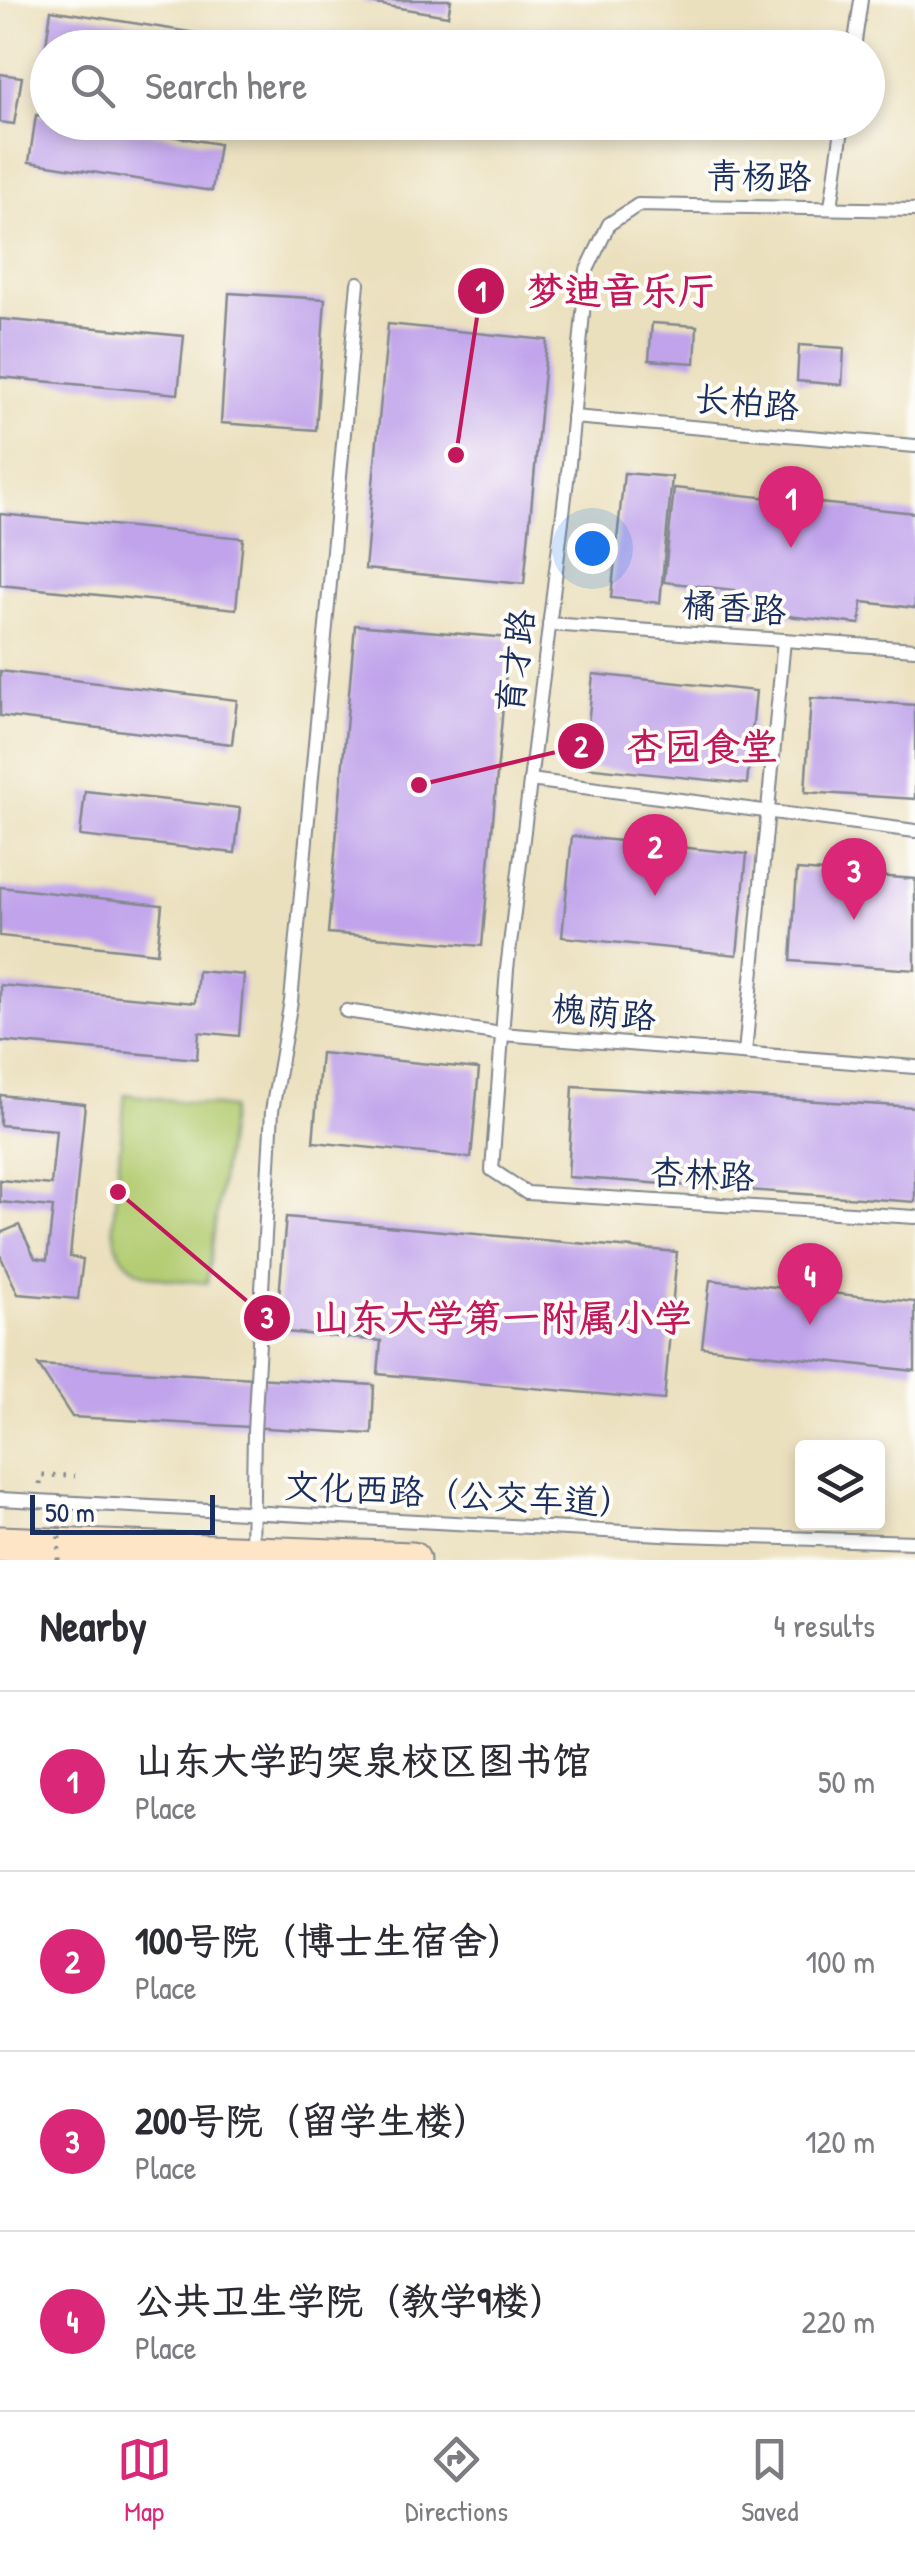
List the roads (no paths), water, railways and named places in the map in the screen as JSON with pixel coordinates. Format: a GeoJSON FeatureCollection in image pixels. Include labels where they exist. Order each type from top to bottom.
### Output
{"type":"FeatureCollection","features":[{"type":"Feature","properties":{"kind":"main road"},"geometry":{"type":"LineString","coordinates":[[0,1544],[412,1560]]}},
{"type":"Feature","properties":{"kind":"lane"},"geometry":{"type":"LineString","coordinates":[[857,30],[861,0]]}},
{"type":"Feature","properties":{"kind":"lane"},"geometry":{"type":"LineString","coordinates":[[831,207],[840,140]]}},
{"type":"Feature","properties":{"kind":"lane","name":"青杨路"},"geometry":{"type":"LineString","coordinates":[[608,224],[638,204],[915,210]]}},
{"type":"Feature","properties":{"kind":"lane","name":"育才路"},"geometry":{"type":"LineString","coordinates":[[492,1170],[507,969],[587,270],[608,224]]}},
{"type":"Feature","properties":{"kind":"lane"},"geometry":{"type":"LineString","coordinates":[[252,1554],[254,1432],[272,1111],[291,1001],[358,282]]}},
{"type":"Feature","properties":{"kind":"lane","name":"长柏路"},"geometry":{"type":"LineString","coordinates":[[573,417],[915,446]]}},
{"type":"Feature","properties":{"kind":"lane","name":"橘香路"},"geometry":{"type":"LineString","coordinates":[[549,624],[915,650]]}},
{"type":"Feature","properties":{"kind":"lane"},"geometry":{"type":"LineString","coordinates":[[745,1053],[784,640]]}},
{"type":"Feature","properties":{"kind":"lane"},"geometry":{"type":"LineString","coordinates":[[530,780],[915,832]]}},
{"type":"Feature","properties":{"kind":"lane","name":"槐荫路"},"geometry":{"type":"LineString","coordinates":[[346,1011],[502,1034],[915,1067]]}},
{"type":"Feature","properties":{"kind":"lane","name":"杏林路"},"geometry":{"type":"LineString","coordinates":[[492,1170],[527,1194],[915,1217]]}},
{"type":"Feature","properties":{"kind":"lane","name":"文化西路（公交车道）"},"geometry":{"type":"LineString","coordinates":[[0,1500],[680,1535],[915,1542]]}},
{"type":"Feature","properties":{"kind":"place","name":"梦迪音乐厅"},"geometry":{"type":"Point","coordinates":[456,455]}},
{"type":"Feature","properties":{"kind":"place","name":"山东大学趵突泉校区图书馆"},"geometry":{"type":"Point","coordinates":[791,548]}},
{"type":"Feature","properties":{"kind":"place","name":"杏园食堂"},"geometry":{"type":"Point","coordinates":[419,785]}},
{"type":"Feature","properties":{"kind":"place","name":"100号院（博士生宿舍）"},"geometry":{"type":"Point","coordinates":[655,896]}},
{"type":"Feature","properties":{"kind":"place","name":"200号院（留学生楼）"},"geometry":{"type":"Point","coordinates":[854,920]}},
{"type":"Feature","properties":{"kind":"place","name":"山东大学第一附属小学"},"geometry":{"type":"Point","coordinates":[118,1192]}},
{"type":"Feature","properties":{"kind":"place","name":"公共卫生学院（教学9楼）"},"geometry":{"type":"Point","coordinates":[810,1325]}}]}
